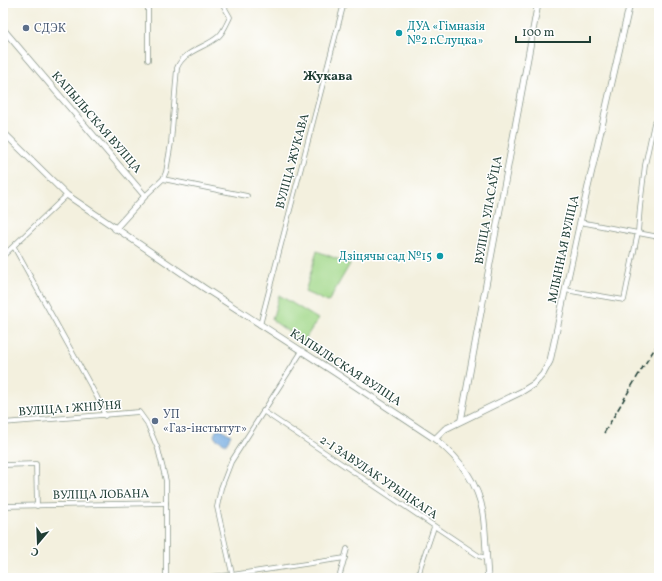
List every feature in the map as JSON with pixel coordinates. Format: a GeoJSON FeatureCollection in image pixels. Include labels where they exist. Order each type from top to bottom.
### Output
{"type":"FeatureCollection","features":[{"type":"Feature","properties":{"kind":"main road","name":"ВУЛІЦА УЛАСАЎЦА"},"geometry":{"type":"LineString","coordinates":[[461,420],[538,3]]}},
{"type":"Feature","properties":{"kind":"main road","name":"МЛЫННАЯ ВУЛІЦА"},"geometry":{"type":"LineString","coordinates":[[436,439],[445,429],[461,420],[521,392],[534,384],[543,374],[550,361],[630,3]]}},
{"type":"Feature","properties":{"kind":"main road","name":"КАПЫЛЬСКАЯ ВУЛІЦА"},"geometry":{"type":"LineString","coordinates":[[3,29],[145,196]]}},
{"type":"Feature","properties":{"kind":"main road","name":"КАПЫЛЬСКАЯ ВУЛІЦА"},"geometry":{"type":"LineString","coordinates":[[3,132],[67,195],[115,229],[260,325],[436,439],[449,450],[463,466],[475,490],[482,513],[488,578]]}},
{"type":"Feature","properties":{"kind":"main road"},"geometry":{"type":"LineString","coordinates":[[115,229],[145,196]]}},
{"type":"Feature","properties":{"kind":"street"},"geometry":{"type":"LineString","coordinates":[[148,3],[148,60]]}},
{"type":"Feature","properties":{"kind":"street"},"geometry":{"type":"LineString","coordinates":[[145,196],[163,179],[169,157],[177,68],[182,59],[214,39],[222,32],[230,17],[222,3]]}},
{"type":"Feature","properties":{"kind":"street","name":"ВУЛІЦА ЖУКАВА"},"geometry":{"type":"LineString","coordinates":[[260,325],[344,3]]}},
{"type":"Feature","properties":{"kind":"street"},"geometry":{"type":"LineString","coordinates":[[655,3],[659,4]]}},
{"type":"Feature","properties":{"kind":"street"},"geometry":{"type":"LineString","coordinates":[[566,290],[624,300],[638,232],[645,165],[654,123]]}},
{"type":"Feature","properties":{"kind":"street"},"geometry":{"type":"LineString","coordinates":[[163,179],[247,196]]}},
{"type":"Feature","properties":{"kind":"street"},"geometry":{"type":"LineString","coordinates":[[4,254],[14,247],[67,195]]}},
{"type":"Feature","properties":{"kind":"street"},"geometry":{"type":"LineString","coordinates":[[580,222],[659,237]]}},
{"type":"Feature","properties":{"kind":"street"},"geometry":{"type":"LineString","coordinates":[[14,247],[97,397],[105,416]]}},
{"type":"Feature","properties":{"kind":"street"},"geometry":{"type":"LineString","coordinates":[[232,577],[218,501],[231,462],[302,351]]}},
{"type":"Feature","properties":{"kind":"street","name":"2-І ЗАВУЛАК УРЫЦКАГА"},"geometry":{"type":"LineString","coordinates":[[263,411],[479,556],[486,558]]}},
{"type":"Feature","properties":{"kind":"street","name":"ВУЛІЦА 1 ЖНІЎНЯ"},"geometry":{"type":"LineString","coordinates":[[3,423],[105,416],[139,412],[147,423],[158,449],[166,481],[166,503]]}},
{"type":"Feature","properties":{"kind":"street","name":"ВУЛІЦА ЛОБАНА"},"geometry":{"type":"LineString","coordinates":[[3,465],[36,464],[36,506]]}},
{"type":"Feature","properties":{"kind":"street"},"geometry":{"type":"LineString","coordinates":[[166,503],[166,578]]}},
{"type":"Feature","properties":{"kind":"street","name":"ВУЛІЦА ЛОБАНА"},"geometry":{"type":"LineString","coordinates":[[3,506],[166,503]]}},
{"type":"Feature","properties":{"kind":"street"},"geometry":{"type":"LineString","coordinates":[[418,578],[434,526]]}},
{"type":"Feature","properties":{"kind":"street"},"geometry":{"type":"LineString","coordinates":[[339,578],[348,549]]}},
{"type":"Feature","properties":{"kind":"street"},"geometry":{"type":"LineString","coordinates":[[194,578],[232,577],[345,558]]}},
{"type":"Feature","properties":{"kind":"green space"},"geometry":{"type":"Polygon","coordinates":[[[317,251],[350,264],[328,302],[305,292],[317,251]]]}},
{"type":"Feature","properties":{"kind":"green space"},"geometry":{"type":"Polygon","coordinates":[[[279,295],[318,319],[303,342],[272,320],[279,295]]]}},
{"type":"Feature","properties":{"kind":"water"},"geometry":{"type":"Polygon","coordinates":[[[217,429],[221,429],[231,435],[226,444],[215,438],[214,435],[217,429]]]}},
{"type":"Feature","properties":{"kind":"railway"},"geometry":{"type":"LineString","coordinates":[[604,433],[659,342]]}},
{"type":"Feature","properties":{"kind":"place","name":"СДЭК"},"geometry":{"type":"Point","coordinates":[26,28]}},
{"type":"Feature","properties":{"kind":"place","name":"ДУА «Гімназія №2 г.Слуцка»"},"geometry":{"type":"Point","coordinates":[399,33]}},
{"type":"Feature","properties":{"kind":"place","name":"Дзіцячы сад №15"},"geometry":{"type":"Point","coordinates":[440,256]}},
{"type":"Feature","properties":{"kind":"place","name":"УП «Газ-інстытут»"},"geometry":{"type":"Point","coordinates":[155,421]}},
{"type":"Feature","properties":{"kind":"district","name":"Жукава"},"geometry":{"type":"Point","coordinates":[328,75]}}]}
